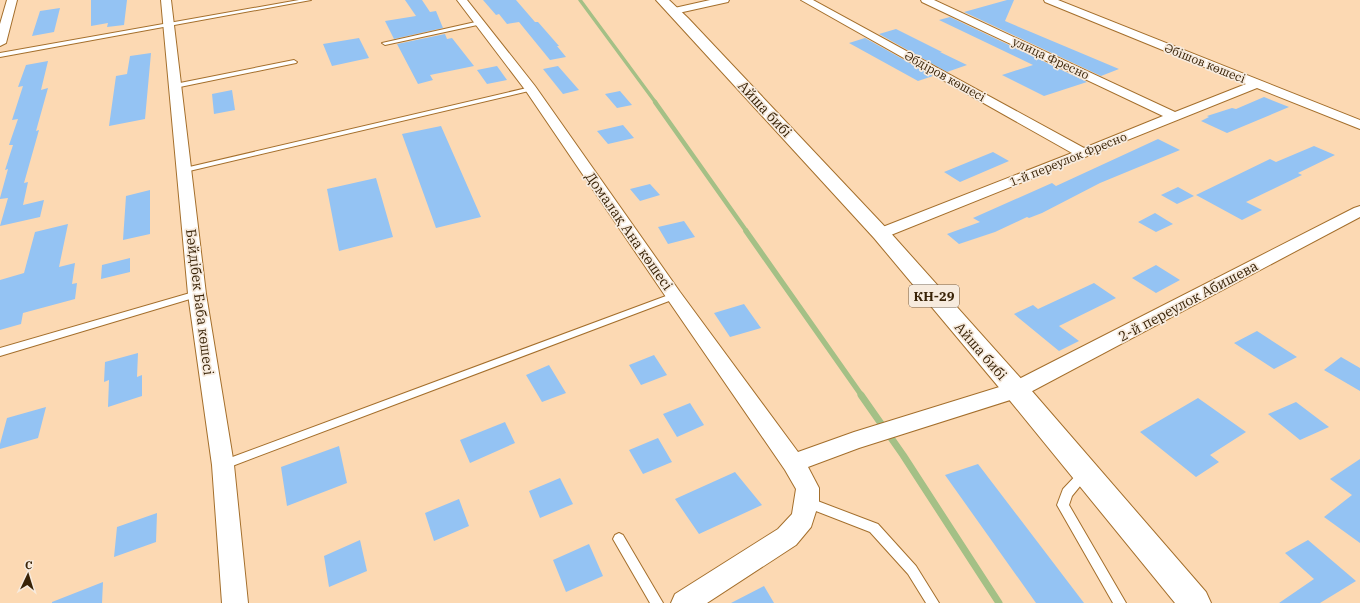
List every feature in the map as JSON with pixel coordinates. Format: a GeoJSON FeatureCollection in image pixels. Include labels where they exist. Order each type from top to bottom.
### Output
{"type":"FeatureCollection","features":[{"type":"Feature","properties":{"kind":"main road","name":"Айша бибі"},"geometry":{"type":"LineString","coordinates":[[668,5],[880,234],[1016,390],[1195,603]]}},
{"type":"Feature","properties":{"kind":"street"},"geometry":{"type":"LineString","coordinates":[[0,43],[12,0]]}},
{"type":"Feature","properties":{"kind":"street","name":"Бәйдібек Баба көшесі"},"geometry":{"type":"LineString","coordinates":[[166,0],[197,294],[223,465],[235,603]]}},
{"type":"Feature","properties":{"kind":"street","name":"Домалақ Ана көшесі"},"geometry":{"type":"LineString","coordinates":[[462,0],[531,89],[674,296],[793,463],[808,488],[807,502]]}},
{"type":"Feature","properties":{"kind":"street"},"geometry":{"type":"LineString","coordinates":[[668,5],[724,0]]}},
{"type":"Feature","properties":{"kind":"street","name":"Әбдіров көшесі"},"geometry":{"type":"LineString","coordinates":[[806,0],[1083,153]]}},
{"type":"Feature","properties":{"kind":"street","name":"улица Фресно"},"geometry":{"type":"LineString","coordinates":[[926,0],[1175,117]]}},
{"type":"Feature","properties":{"kind":"street","name":"Әбішов көшесі"},"geometry":{"type":"LineString","coordinates":[[1049,0],[1360,125]]}},
{"type":"Feature","properties":{"kind":"street","name":"1-й переулок Фресно"},"geometry":{"type":"LineString","coordinates":[[880,234],[1256,84]]}},
{"type":"Feature","properties":{"kind":"street","name":"2-й переулок Абишева"},"geometry":{"type":"LineString","coordinates":[[793,463],[854,441],[912,424],[1016,390],[1360,211]]}},
{"type":"Feature","properties":{"kind":"street"},"geometry":{"type":"LineString","coordinates":[[684,603],[787,537],[803,519],[807,502]]}},
{"type":"Feature","properties":{"kind":"lane"},"geometry":{"type":"LineString","coordinates":[[0,55],[308,0]]}},
{"type":"Feature","properties":{"kind":"lane"},"geometry":{"type":"LineString","coordinates":[[385,42],[480,23]]}},
{"type":"Feature","properties":{"kind":"lane"},"geometry":{"type":"LineString","coordinates":[[175,86],[294,62]]}},
{"type":"Feature","properties":{"kind":"lane"},"geometry":{"type":"LineString","coordinates":[[185,170],[531,89]]}},
{"type":"Feature","properties":{"kind":"lane"},"geometry":{"type":"LineString","coordinates":[[0,352],[197,294]]}},
{"type":"Feature","properties":{"kind":"lane"},"geometry":{"type":"LineString","coordinates":[[223,465],[674,296]]}},
{"type":"Feature","properties":{"kind":"lane"},"geometry":{"type":"LineString","coordinates":[[1085,473],[1067,493],[1063,505],[1120,603]]}},
{"type":"Feature","properties":{"kind":"lane"},"geometry":{"type":"LineString","coordinates":[[807,502],[874,528],[912,570],[933,603]]}},
{"type":"Feature","properties":{"kind":"lane"},"geometry":{"type":"LineString","coordinates":[[619,539],[657,603]]}},
{"type":"Feature","properties":{"kind":"building"},"geometry":{"type":"Polygon","coordinates":[[[91,0],[127,0],[124,25],[107,27],[108,23],[91,26],[91,0]]]}},
{"type":"Feature","properties":{"kind":"building"},"geometry":{"type":"Polygon","coordinates":[[[405,0],[422,0],[430,12],[436,11],[443,28],[394,39],[385,21],[416,16],[405,0]]]}},
{"type":"Feature","properties":{"kind":"building"},"geometry":{"type":"Polygon","coordinates":[[[483,0],[516,0],[535,22],[538,22],[559,46],[557,46],[566,57],[550,60],[519,22],[507,24],[499,14],[496,15],[483,0]]]}},
{"type":"Feature","properties":{"kind":"building"},"geometry":{"type":"Polygon","coordinates":[[[1007,0],[1014,0],[1005,21],[1119,69],[1101,76],[964,12],[1007,0]]]}},
{"type":"Feature","properties":{"kind":"building"},"geometry":{"type":"Polygon","coordinates":[[[60,8],[54,32],[32,36],[40,11],[60,8]]]}},
{"type":"Feature","properties":{"kind":"building"},"geometry":{"type":"Polygon","coordinates":[[[950,17],[1087,82],[1044,96],[1002,75],[1033,65],[939,20],[950,17]]]}},
{"type":"Feature","properties":{"kind":"building"},"geometry":{"type":"Polygon","coordinates":[[[896,29],[967,65],[947,72],[879,34],[896,29]]]}},
{"type":"Feature","properties":{"kind":"building"},"geometry":{"type":"Polygon","coordinates":[[[445,34],[447,39],[452,38],[474,66],[430,75],[433,80],[418,84],[397,44],[445,34]]]}},
{"type":"Feature","properties":{"kind":"building"},"geometry":{"type":"Polygon","coordinates":[[[359,38],[369,58],[332,66],[323,44],[359,38]]]}},
{"type":"Feature","properties":{"kind":"building"},"geometry":{"type":"Polygon","coordinates":[[[865,38],[933,76],[918,81],[849,43],[865,38]]]}},
{"type":"Feature","properties":{"kind":"building"},"geometry":{"type":"Polygon","coordinates":[[[151,53],[145,119],[109,126],[116,76],[127,74],[130,56],[151,53]]]}},
{"type":"Feature","properties":{"kind":"building"},"geometry":{"type":"Polygon","coordinates":[[[48,61],[41,90],[48,88],[36,131],[39,130],[24,183],[28,182],[23,205],[44,200],[40,217],[0,226],[8,198],[0,198],[8,169],[5,170],[13,145],[9,145],[18,119],[12,120],[23,86],[18,87],[26,65],[48,61]]]}},
{"type":"Feature","properties":{"kind":"building"},"geometry":{"type":"Polygon","coordinates":[[[497,66],[507,80],[487,84],[477,70],[497,66]]]}},
{"type":"Feature","properties":{"kind":"building"},"geometry":{"type":"Polygon","coordinates":[[[558,66],[579,90],[563,94],[543,69],[558,66]]]}},
{"type":"Feature","properties":{"kind":"building"},"geometry":{"type":"Polygon","coordinates":[[[232,90],[235,110],[214,114],[212,94],[232,90]]]}},
{"type":"Feature","properties":{"kind":"building"},"geometry":{"type":"Polygon","coordinates":[[[620,91],[632,105],[617,108],[605,94],[620,91]]]}},
{"type":"Feature","properties":{"kind":"building"},"geometry":{"type":"Polygon","coordinates":[[[1264,97],[1289,107],[1227,133],[1201,121],[1209,117],[1207,116],[1232,108],[1236,109],[1264,97]]]}},
{"type":"Feature","properties":{"kind":"building"},"geometry":{"type":"Polygon","coordinates":[[[623,125],[634,138],[608,144],[597,131],[623,125]]]}},
{"type":"Feature","properties":{"kind":"building"},"geometry":{"type":"Polygon","coordinates":[[[441,126],[481,217],[436,228],[402,134],[441,126]]]}},
{"type":"Feature","properties":{"kind":"building"},"geometry":{"type":"Polygon","coordinates":[[[1158,139],[1180,150],[1100,183],[1042,213],[1029,218],[1027,217],[995,232],[959,244],[947,234],[980,222],[973,218],[1052,183],[1056,186],[1158,139]]]}},
{"type":"Feature","properties":{"kind":"building"},"geometry":{"type":"Polygon","coordinates":[[[1314,146],[1335,155],[1298,173],[1302,175],[1246,202],[1262,210],[1242,220],[1196,195],[1270,159],[1276,162],[1314,146]]]}},
{"type":"Feature","properties":{"kind":"building"},"geometry":{"type":"Polygon","coordinates":[[[993,152],[1009,161],[960,182],[944,172],[993,152]]]}},
{"type":"Feature","properties":{"kind":"building"},"geometry":{"type":"Polygon","coordinates":[[[376,178],[393,237],[339,251],[327,189],[376,178]]]}},
{"type":"Feature","properties":{"kind":"building"},"geometry":{"type":"Polygon","coordinates":[[[650,184],[660,195],[640,201],[630,189],[650,184]]]}},
{"type":"Feature","properties":{"kind":"building"},"geometry":{"type":"Polygon","coordinates":[[[1178,187],[1194,196],[1177,204],[1161,195],[1178,187]]]}},
{"type":"Feature","properties":{"kind":"building"},"geometry":{"type":"Polygon","coordinates":[[[150,190],[150,234],[123,240],[126,196],[150,190]]]}},
{"type":"Feature","properties":{"kind":"building"},"geometry":{"type":"Polygon","coordinates":[[[1155,213],[1173,224],[1156,232],[1138,222],[1155,213]]]}},
{"type":"Feature","properties":{"kind":"building"},"geometry":{"type":"Polygon","coordinates":[[[684,221],[695,237],[668,244],[658,227],[684,221]]]}},
{"type":"Feature","properties":{"kind":"building"},"geometry":{"type":"Polygon","coordinates":[[[68,224],[59,267],[75,263],[72,284],[77,283],[75,299],[23,313],[21,324],[0,330],[0,280],[24,273],[35,232],[68,224]]]}},
{"type":"Feature","properties":{"kind":"building"},"geometry":{"type":"Polygon","coordinates":[[[130,258],[130,272],[101,279],[102,265],[130,258]]]}},
{"type":"Feature","properties":{"kind":"building"},"geometry":{"type":"Polygon","coordinates":[[[1156,265],[1180,280],[1156,293],[1132,278],[1156,265]]]}},
{"type":"Feature","properties":{"kind":"building"},"geometry":{"type":"Polygon","coordinates":[[[1094,283],[1116,298],[1059,326],[1079,341],[1059,351],[1014,314],[1033,305],[1038,309],[1094,283]]]}},
{"type":"Feature","properties":{"kind":"building"},"geometry":{"type":"Polygon","coordinates":[[[744,304],[761,328],[730,337],[714,313],[744,304]]]}},
{"type":"Feature","properties":{"kind":"building"},"geometry":{"type":"Polygon","coordinates":[[[1257,331],[1297,357],[1274,369],[1234,343],[1257,331]]]}},
{"type":"Feature","properties":{"kind":"building"},"geometry":{"type":"Polygon","coordinates":[[[138,353],[137,377],[142,375],[142,396],[108,407],[109,380],[104,382],[105,362],[138,353]]]}},
{"type":"Feature","properties":{"kind":"building"},"geometry":{"type":"Polygon","coordinates":[[[654,355],[667,375],[641,385],[629,365],[654,355]]]}},
{"type":"Feature","properties":{"kind":"building"},"geometry":{"type":"Polygon","coordinates":[[[1341,357],[1360,368],[1360,391],[1324,370],[1341,357]]]}},
{"type":"Feature","properties":{"kind":"building"},"geometry":{"type":"Polygon","coordinates":[[[549,365],[566,393],[542,402],[526,375],[549,365]]]}},
{"type":"Feature","properties":{"kind":"building"},"geometry":{"type":"Polygon","coordinates":[[[1198,398],[1246,432],[1210,455],[1219,462],[1196,477],[1140,432],[1198,398]]]}},
{"type":"Feature","properties":{"kind":"building"},"geometry":{"type":"Polygon","coordinates":[[[1296,402],[1329,427],[1300,440],[1268,414],[1296,402]]]}},
{"type":"Feature","properties":{"kind":"building"},"geometry":{"type":"Polygon","coordinates":[[[690,403],[704,425],[677,437],[663,414],[690,403]]]}},
{"type":"Feature","properties":{"kind":"building"},"geometry":{"type":"Polygon","coordinates":[[[46,407],[38,438],[0,449],[7,418],[46,407]]]}},
{"type":"Feature","properties":{"kind":"building"},"geometry":{"type":"Polygon","coordinates":[[[505,422],[515,443],[470,463],[460,440],[505,422]]]}},
{"type":"Feature","properties":{"kind":"building"},"geometry":{"type":"Polygon","coordinates":[[[658,438],[672,462],[643,474],[629,450],[658,438]]]}},
{"type":"Feature","properties":{"kind":"building"},"geometry":{"type":"Polygon","coordinates":[[[339,446],[347,483],[287,506],[281,467],[339,446]]]}},
{"type":"Feature","properties":{"kind":"building"},"geometry":{"type":"Polygon","coordinates":[[[1360,459],[1360,543],[1324,517],[1352,495],[1330,479],[1360,459]]]}},
{"type":"Feature","properties":{"kind":"building"},"geometry":{"type":"Polygon","coordinates":[[[978,464],[1084,603],[1036,603],[945,475],[978,464]]]}},
{"type":"Feature","properties":{"kind":"building"},"geometry":{"type":"Polygon","coordinates":[[[735,472],[762,505],[699,534],[675,499],[735,472]]]}},
{"type":"Feature","properties":{"kind":"building"},"geometry":{"type":"Polygon","coordinates":[[[560,478],[573,504],[540,518],[529,491],[560,478]]]}},
{"type":"Feature","properties":{"kind":"building"},"geometry":{"type":"Polygon","coordinates":[[[459,499],[469,526],[434,541],[425,513],[459,499]]]}},
{"type":"Feature","properties":{"kind":"building"},"geometry":{"type":"Polygon","coordinates":[[[157,513],[156,542],[114,557],[117,527],[157,513]]]}},
{"type":"Feature","properties":{"kind":"building"},"geometry":{"type":"Polygon","coordinates":[[[360,540],[367,571],[329,587],[324,556],[360,540]]]}},
{"type":"Feature","properties":{"kind":"building"},"geometry":{"type":"Polygon","coordinates":[[[1308,540],[1356,581],[1320,603],[1279,603],[1314,579],[1285,553],[1308,540]]]}},
{"type":"Feature","properties":{"kind":"building"},"geometry":{"type":"Polygon","coordinates":[[[589,544],[603,576],[566,592],[553,560],[589,544]]]}},
{"type":"Feature","properties":{"kind":"building"},"geometry":{"type":"Polygon","coordinates":[[[103,582],[102,603],[52,603],[52,602],[103,582]]]}},
{"type":"Feature","properties":{"kind":"building"},"geometry":{"type":"Polygon","coordinates":[[[764,586],[774,603],[731,603],[764,586]]]}},
{"type":"Feature","properties":{"kind":"waterway"},"geometry":{"type":"LineString","coordinates":[[580,0],[656,103]]}},
{"type":"Feature","properties":{"kind":"waterway"},"geometry":{"type":"LineString","coordinates":[[655,102],[747,232]]}},
{"type":"Feature","properties":{"kind":"waterway"},"geometry":{"type":"LineString","coordinates":[[746,231],[862,396]]}},
{"type":"Feature","properties":{"kind":"waterway"},"geometry":{"type":"LineString","coordinates":[[861,395],[903,455],[999,603]]}}]}
